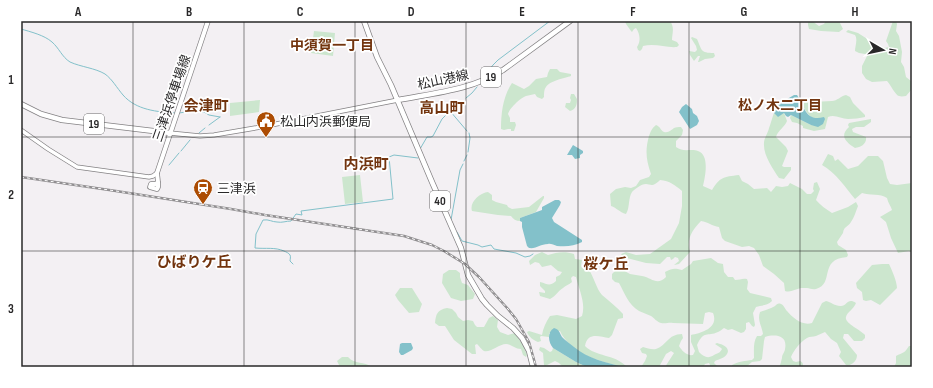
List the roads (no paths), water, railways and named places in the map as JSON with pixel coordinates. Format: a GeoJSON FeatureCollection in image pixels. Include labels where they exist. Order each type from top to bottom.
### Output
{"type":"FeatureCollection","features":[{"type":"Feature","properties":{"kind":"main road","name":"三津浜停車場線"},"geometry":{"type":"LineString","coordinates":[[158,182],[157,173],[208,21]]}},
{"type":"Feature","properties":{"kind":"main road","name":"40"},"geometry":{"type":"LineString","coordinates":[[364,21],[377,56],[398,100],[461,248],[468,275],[487,305],[510,325],[522,338],[529,351],[533,367]]}},
{"type":"Feature","properties":{"kind":"main road","name":"松山港線"},"geometry":{"type":"LineString","coordinates":[[398,100],[465,87],[485,80],[503,70],[570,21]]}},
{"type":"Feature","properties":{"kind":"main road","name":"19"},"geometry":{"type":"LineString","coordinates":[[21,104],[41,114],[62,120],[170,133]]}},
{"type":"Feature","properties":{"kind":"street"},"geometry":{"type":"LineString","coordinates":[[170,133],[200,136],[214,135],[398,100]]}},
{"type":"Feature","properties":{"kind":"street"},"geometry":{"type":"LineString","coordinates":[[21,130],[48,150],[77,167],[149,177],[157,173]]}},
{"type":"Feature","properties":{"kind":"water"},"geometry":{"type":"Polygon","coordinates":[[[794,95],[797,95],[804,109],[810,116],[813,118],[824,117],[825,119],[823,124],[818,127],[791,115],[788,117],[784,113],[778,117],[774,113],[777,105],[794,95]]]}},
{"type":"Feature","properties":{"kind":"water"},"geometry":{"type":"Polygon","coordinates":[[[686,104],[692,109],[699,121],[697,125],[690,129],[679,112],[686,104]]]}},
{"type":"Feature","properties":{"kind":"water"},"geometry":{"type":"Polygon","coordinates":[[[573,145],[583,151],[580,158],[575,159],[572,155],[567,155],[573,145]]]}},
{"type":"Feature","properties":{"kind":"water"},"geometry":{"type":"Polygon","coordinates":[[[555,200],[559,200],[561,202],[552,218],[554,222],[582,240],[582,242],[567,246],[549,244],[529,248],[527,246],[520,218],[542,210],[542,207],[555,200]]]}},
{"type":"Feature","properties":{"kind":"water"},"geometry":{"type":"Polygon","coordinates":[[[554,328],[558,330],[566,341],[579,351],[597,360],[623,367],[587,367],[576,362],[551,346],[549,335],[554,328]]]}},
{"type":"Feature","properties":{"kind":"water"},"geometry":{"type":"Polygon","coordinates":[[[411,343],[413,348],[412,350],[401,355],[399,352],[400,344],[411,343]]]}},
{"type":"Feature","properties":{"kind":"waterway"},"geometry":{"type":"LineString","coordinates":[[485,75],[498,60],[550,21]]}},
{"type":"Feature","properties":{"kind":"waterway"},"geometry":{"type":"LineString","coordinates":[[21,29],[45,37],[54,44],[70,62],[105,74],[123,95],[134,104],[154,111],[176,113]]}},
{"type":"Feature","properties":{"kind":"waterway"},"geometry":{"type":"LineString","coordinates":[[466,98],[477,87]]}},
{"type":"Feature","properties":{"kind":"waterway"},"geometry":{"type":"LineString","coordinates":[[420,149],[427,137],[433,136],[442,119],[451,110]]}},
{"type":"Feature","properties":{"kind":"waterway"},"geometry":{"type":"LineString","coordinates":[[179,113],[193,111],[204,112],[209,115],[220,117]]}},
{"type":"Feature","properties":{"kind":"waterway"},"geometry":{"type":"LineString","coordinates":[[450,111],[467,131]]}},
{"type":"Feature","properties":{"kind":"waterway"},"geometry":{"type":"LineString","coordinates":[[209,125],[220,117]]}},
{"type":"Feature","properties":{"kind":"waterway"},"geometry":{"type":"LineString","coordinates":[[199,133],[205,128]]}},
{"type":"Feature","properties":{"kind":"waterway"},"geometry":{"type":"LineString","coordinates":[[468,152],[470,138],[469,133]]}},
{"type":"Feature","properties":{"kind":"waterway"},"geometry":{"type":"LineString","coordinates":[[181,151],[190,140]]}},
{"type":"Feature","properties":{"kind":"waterway"},"geometry":{"type":"LineString","coordinates":[[169,165],[179,153]]}},
{"type":"Feature","properties":{"kind":"waterway"},"geometry":{"type":"LineString","coordinates":[[293,264],[290,261],[290,254],[284,251],[255,248],[256,234],[263,220],[274,222],[291,221],[296,214],[302,215],[301,211],[393,199],[389,157],[394,155],[418,158]]}},
{"type":"Feature","properties":{"kind":"waterway"},"geometry":{"type":"LineString","coordinates":[[464,161],[467,155]]}},
{"type":"Feature","properties":{"kind":"waterway"},"geometry":{"type":"LineString","coordinates":[[451,220],[460,170],[463,164]]}},
{"type":"Feature","properties":{"kind":"waterway"},"geometry":{"type":"LineString","coordinates":[[457,232],[462,241],[482,247],[491,245],[494,249],[516,253],[525,257],[533,254]]}},
{"type":"Feature","properties":{"kind":"railway"},"geometry":{"type":"LineString","coordinates":[[21,177],[404,236],[432,245],[465,264],[508,309],[516,319],[529,342],[536,367]]}},
{"type":"Feature","properties":{"kind":"place","name":"松山内浜郵便局"},"geometry":{"type":"Point","coordinates":[266,138]}},
{"type":"Feature","properties":{"kind":"place","name":"三津浜"},"geometry":{"type":"Point","coordinates":[203,205]}},
{"type":"Feature","properties":{"kind":"district","name":"中須賀一丁目"},"geometry":{"type":"Point","coordinates":[332,45]}},
{"type":"Feature","properties":{"kind":"district","name":"松ノ木二丁目"},"geometry":{"type":"Point","coordinates":[780,105]}},
{"type":"Feature","properties":{"kind":"district","name":"会津町"},"geometry":{"type":"Point","coordinates":[206,106]}},
{"type":"Feature","properties":{"kind":"district","name":"高山町"},"geometry":{"type":"Point","coordinates":[442,108]}},
{"type":"Feature","properties":{"kind":"district","name":"内浜町"},"geometry":{"type":"Point","coordinates":[366,164]}},
{"type":"Feature","properties":{"kind":"district","name":"ひばりケ丘"},"geometry":{"type":"Point","coordinates":[194,262]}},
{"type":"Feature","properties":{"kind":"district","name":"桜ケ丘"},"geometry":{"type":"Point","coordinates":[606,264]}}]}
